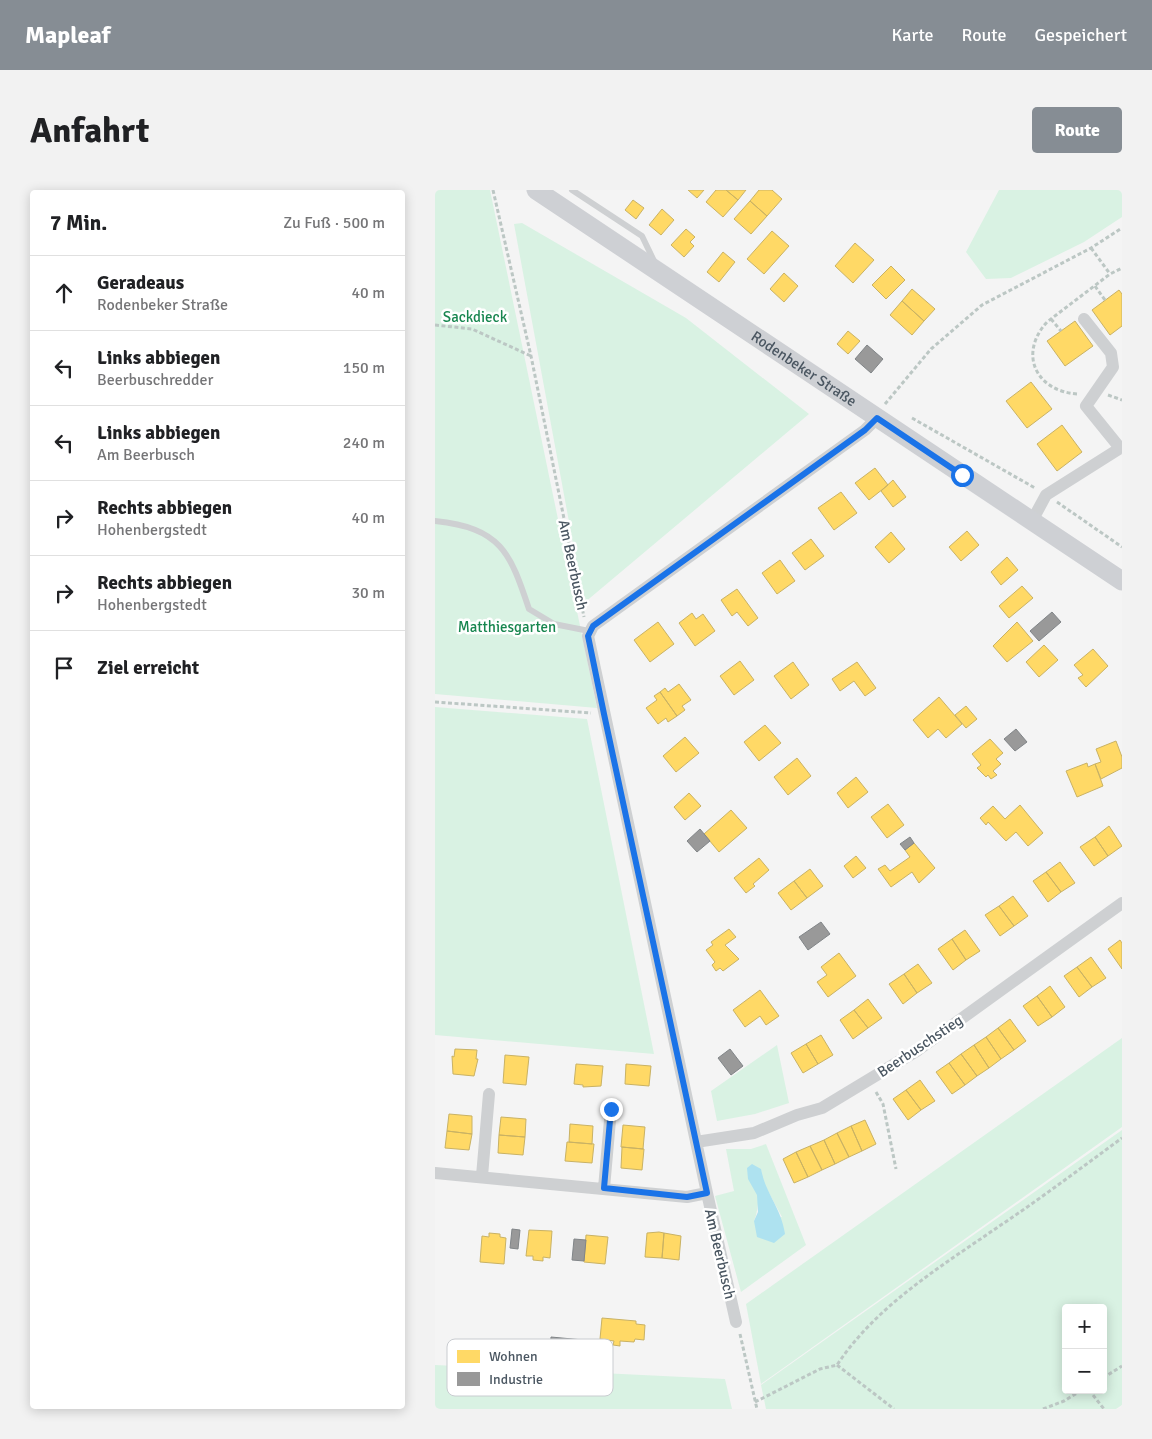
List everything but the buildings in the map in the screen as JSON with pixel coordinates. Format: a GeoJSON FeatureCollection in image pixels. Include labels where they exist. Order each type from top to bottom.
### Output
{"type":"FeatureCollection","features":[{"type":"Feature","properties":{"kind":"street","name":"Rodenbeker Straße"},"geometry":{"type":"LineString","coordinates":[[536,190],[660,273],[881,411],[1032,521],[1122,581]]}},
{"type":"Feature","properties":{"kind":"street"},"geometry":{"type":"LineString","coordinates":[[1032,521],[1046,495],[1121,447],[1086,406],[1113,367],[1111,353],[1084,319]]}},
{"type":"Feature","properties":{"kind":"street"},"geometry":{"type":"LineString","coordinates":[[589,631],[593,626],[865,430],[881,411]]}},
{"type":"Feature","properties":{"kind":"street","name":"Am Beerbusch"},"geometry":{"type":"LineString","coordinates":[[589,631],[588,636],[604,714],[707,1193],[737,1322]]}},
{"type":"Feature","properties":{"kind":"street","name":"Beerbuschstieg"},"geometry":{"type":"LineString","coordinates":[[696,1142],[754,1133],[797,1115],[822,1108],[919,1050],[1122,903]]}},
{"type":"Feature","properties":{"kind":"street"},"geometry":{"type":"LineString","coordinates":[[482,1176],[489,1094]]}},
{"type":"Feature","properties":{"kind":"street"},"geometry":{"type":"LineString","coordinates":[[604,1188],[611,1109]]}},
{"type":"Feature","properties":{"kind":"street"},"geometry":{"type":"LineString","coordinates":[[435,1173],[687,1197],[707,1193]]}},
{"type":"Feature","properties":{"kind":"lane"},"geometry":{"type":"LineString","coordinates":[[572,190],[642,236],[660,273]]}},
{"type":"Feature","properties":{"kind":"lane"},"geometry":{"type":"LineString","coordinates":[[435,521],[479,530],[492,539],[514,566],[529,609],[555,624],[589,631]]}},
{"type":"Feature","properties":{"kind":"path","name":"Am Beerbusch"},"geometry":{"type":"LineString","coordinates":[[493,190],[531,356],[577,584],[589,631]]}},
{"type":"Feature","properties":{"kind":"path"},"geometry":{"type":"LineString","coordinates":[[881,411],[931,349],[982,305],[1091,248],[1122,228]]}},
{"type":"Feature","properties":{"kind":"path"},"geometry":{"type":"LineString","coordinates":[[1091,248],[1110,274]]}},
{"type":"Feature","properties":{"kind":"path"},"geometry":{"type":"LineString","coordinates":[[1122,268],[1110,274],[1051,319],[1038,332],[1032,346],[1034,361],[1039,375],[1049,386],[1062,393],[1094,396],[1108,395],[1122,400]]}},
{"type":"Feature","properties":{"kind":"path"},"geometry":{"type":"LineString","coordinates":[[1095,286],[1105,300]]}},
{"type":"Feature","properties":{"kind":"path"},"geometry":{"type":"LineString","coordinates":[[1051,319],[1061,331]]}},
{"type":"Feature","properties":{"kind":"path"},"geometry":{"type":"LineString","coordinates":[[435,325],[472,329],[531,356]]}},
{"type":"Feature","properties":{"kind":"path"},"geometry":{"type":"LineString","coordinates":[[877,398],[881,411]]}},
{"type":"Feature","properties":{"kind":"path"},"geometry":{"type":"LineString","coordinates":[[881,411],[894,408]]}},
{"type":"Feature","properties":{"kind":"path"},"geometry":{"type":"LineString","coordinates":[[911,418],[1046,495],[1122,547]]}},
{"type":"Feature","properties":{"kind":"path"},"geometry":{"type":"LineString","coordinates":[[435,702],[604,714]]}},
{"type":"Feature","properties":{"kind":"path"},"geometry":{"type":"LineString","coordinates":[[869,1080],[883,1104],[896,1169]]}},
{"type":"Feature","properties":{"kind":"path"},"geometry":{"type":"LineString","coordinates":[[755,1402],[821,1369],[837,1366],[852,1343],[912,1287],[1042,1197],[1122,1138]]}},
{"type":"Feature","properties":{"kind":"path"},"geometry":{"type":"LineString","coordinates":[[737,1322],[748,1361],[757,1409]]}},
{"type":"Feature","properties":{"kind":"path"},"geometry":{"type":"LineString","coordinates":[[837,1366],[894,1409]]}},
{"type":"Feature","properties":{"kind":"path"},"geometry":{"type":"LineString","coordinates":[[1107,1375],[1122,1366]]}},
{"type":"Feature","properties":{"kind":"path"},"geometry":{"type":"LineString","coordinates":[[1043,1409],[1064,1401],[1075,1394]]}},
{"type":"Feature","properties":{"kind":"path"},"geometry":{"type":"LineString","coordinates":[[1092,1394],[1104,1409]]}},
{"type":"Feature","properties":{"kind":"green space","name":"Matthiesgarten"},"geometry":{"type":"Polygon","coordinates":[[[435,190],[490,190],[597,708],[435,694],[435,190]]]}},
{"type":"Feature","properties":{"kind":"green space"},"geometry":{"type":"Polygon","coordinates":[[[999,190],[1122,190],[1122,217],[1084,242],[1011,278],[986,279],[966,252],[999,190]]]}},
{"type":"Feature","properties":{"kind":"green space"},"geometry":{"type":"Polygon","coordinates":[[[522,223],[686,318],[809,414],[584,603],[514,224],[522,223]]]}},
{"type":"Feature","properties":{"kind":"green space"},"geometry":{"type":"Polygon","coordinates":[[[435,707],[587,719],[654,1054],[435,1035],[435,707]]]}},
{"type":"Feature","properties":{"kind":"green space"},"geometry":{"type":"Polygon","coordinates":[[[1122,1038],[1122,1127],[761,1384],[746,1304],[1122,1038]]]}},
{"type":"Feature","properties":{"kind":"green space"},"geometry":{"type":"Polygon","coordinates":[[[777,1045],[789,1103],[755,1114],[717,1121],[711,1091],[777,1045]]]}},
{"type":"Feature","properties":{"kind":"green space"},"geometry":{"type":"Polygon","coordinates":[[[1122,1130],[1122,1405],[1116,1409],[766,1409],[761,1385],[1122,1130]]]}},
{"type":"Feature","properties":{"kind":"green space"},"geometry":{"type":"Polygon","coordinates":[[[766,1144],[806,1245],[741,1292],[715,1196],[734,1191],[726,1149],[751,1149],[766,1144]],[[761,1170],[754,1221],[782,1217],[763,1182],[761,1170]]]}},
{"type":"Feature","properties":{"kind":"green space"},"geometry":{"type":"Polygon","coordinates":[[[435,1365],[447,1366],[447,1396],[613,1396],[613,1374],[725,1379],[732,1409],[435,1409],[435,1365]]]}},
{"type":"Feature","properties":{"kind":"water"},"geometry":{"type":"Polygon","coordinates":[[[752,1164],[761,1169],[766,1186],[783,1225],[785,1234],[774,1243],[757,1237],[754,1221],[758,1212],[757,1195],[748,1179],[747,1168],[752,1164]]]}},
{"type":"Feature","properties":{"kind":"route"},"geometry":{"type":"LineString","coordinates":[[611,1109],[604,1188],[687,1197],[707,1193],[604,714],[588,636],[589,631],[593,626],[865,430],[877,418],[962,475]]}},
{"type":"Feature","properties":{"kind":"park label","name":"Sackdieck"},"geometry":{"type":"Point","coordinates":[475,317]}}]}
